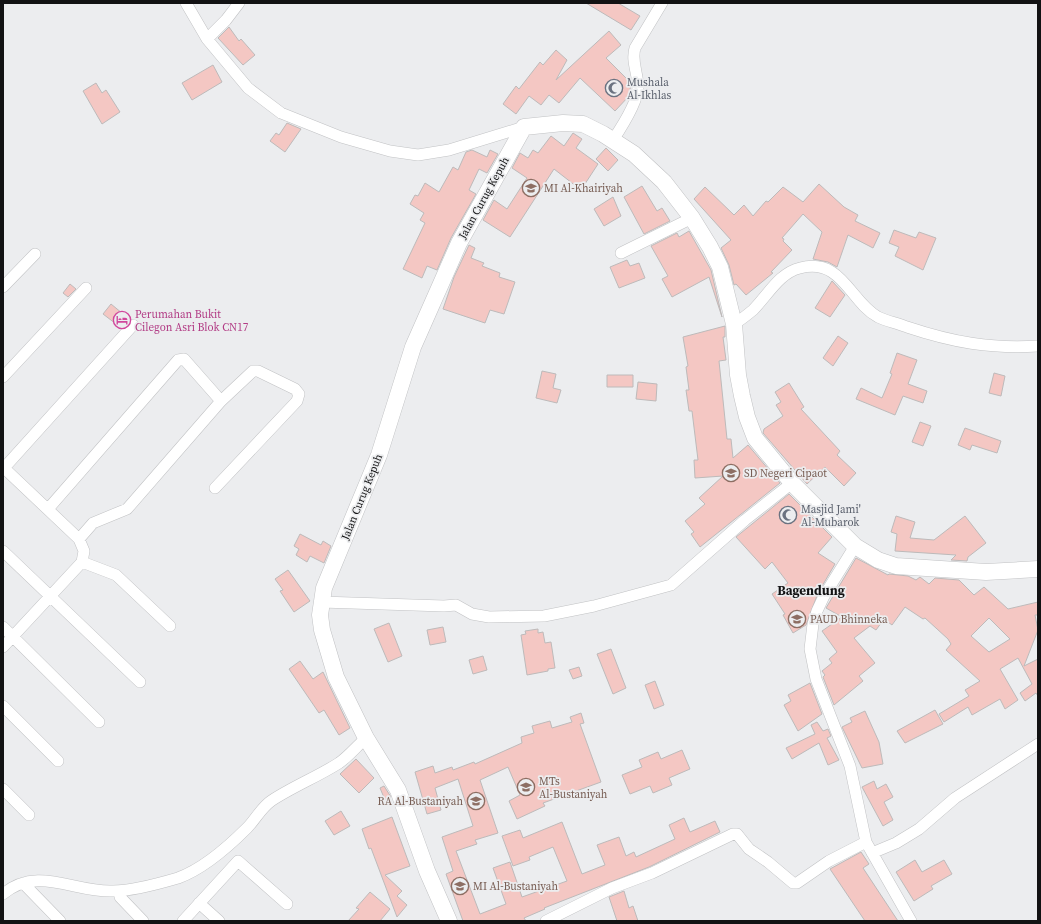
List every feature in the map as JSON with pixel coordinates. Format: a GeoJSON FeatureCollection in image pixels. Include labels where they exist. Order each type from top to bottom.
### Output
{"type":"FeatureCollection","features":[{"type":"Feature","properties":{"kind":"street"},"geometry":{"type":"LineString","coordinates":[[186,3],[207,39],[248,88],[281,113],[341,138],[390,151],[418,155],[449,150],[524,127],[583,124],[613,140],[634,154],[664,182],[692,218],[710,247],[720,267],[734,324],[738,375],[747,417],[755,438],[792,483],[855,546],[878,560],[896,566],[986,572],[1038,570]]}},
{"type":"Feature","properties":{"kind":"street"},"geometry":{"type":"LineString","coordinates":[[207,39],[226,20],[239,3]]}},
{"type":"Feature","properties":{"kind":"street"},"geometry":{"type":"LineString","coordinates":[[613,140],[628,117],[639,89],[632,56],[635,48],[662,3]]}},
{"type":"Feature","properties":{"kind":"street","name":"Jalan Curug Kepuh"},"geometry":{"type":"LineString","coordinates":[[450,921],[427,871],[398,790],[366,738],[336,677],[322,630],[320,615],[321,602],[324,588],[379,455],[413,347],[459,242],[524,127]]}},
{"type":"Feature","properties":{"kind":"street"},"geometry":{"type":"LineString","coordinates":[[621,253],[692,218]]}},
{"type":"Feature","properties":{"kind":"street"},"geometry":{"type":"LineString","coordinates":[[3,287],[35,254]]}},
{"type":"Feature","properties":{"kind":"street"},"geometry":{"type":"LineString","coordinates":[[734,324],[754,309],[784,275],[800,268],[820,267],[834,273],[853,292],[862,305],[877,317],[960,343],[1014,348],[1038,346]]}},
{"type":"Feature","properties":{"kind":"street"},"geometry":{"type":"LineString","coordinates":[[3,377],[86,288]]}},
{"type":"Feature","properties":{"kind":"street"},"geometry":{"type":"LineString","coordinates":[[3,647],[82,562],[84,550],[79,539],[3,468],[133,325]]}},
{"type":"Feature","properties":{"kind":"street"},"geometry":{"type":"LineString","coordinates":[[48,509],[178,360],[184,359],[221,401]]}},
{"type":"Feature","properties":{"kind":"street"},"geometry":{"type":"LineString","coordinates":[[79,539],[93,523],[126,509],[221,401],[253,371],[258,371],[295,389],[299,394],[297,401],[279,422],[215,488]]}},
{"type":"Feature","properties":{"kind":"street"},"geometry":{"type":"LineString","coordinates":[[321,602],[444,606],[456,605],[472,614],[489,617],[544,616],[594,606],[671,585],[745,520],[792,483]]}},
{"type":"Feature","properties":{"kind":"street"},"geometry":{"type":"LineString","coordinates":[[855,546],[824,596],[817,611],[813,624],[810,649],[816,679],[850,766],[866,842],[910,921]]}},
{"type":"Feature","properties":{"kind":"street"},"geometry":{"type":"LineString","coordinates":[[3,551],[140,682]]}},
{"type":"Feature","properties":{"kind":"street"},"geometry":{"type":"LineString","coordinates":[[82,562],[116,575],[170,626]]}},
{"type":"Feature","properties":{"kind":"street"},"geometry":{"type":"LineString","coordinates":[[3,627],[99,722]]}},
{"type":"Feature","properties":{"kind":"street"},"geometry":{"type":"LineString","coordinates":[[3,706],[58,761]]}},
{"type":"Feature","properties":{"kind":"street"},"geometry":{"type":"LineString","coordinates":[[3,894],[10,888],[23,883],[41,880],[71,886],[113,891],[180,877],[201,866],[217,854],[247,828],[269,802],[340,762],[366,738]]}},
{"type":"Feature","properties":{"kind":"street"},"geometry":{"type":"LineString","coordinates":[[872,853],[896,843],[919,829],[955,798],[1038,744]]}},
{"type":"Feature","properties":{"kind":"street"},"geometry":{"type":"LineString","coordinates":[[3,789],[29,815]]}},
{"type":"Feature","properties":{"kind":"street"},"geometry":{"type":"LineString","coordinates":[[546,921],[612,888],[652,873],[733,834],[738,834],[748,849],[768,862],[793,883],[797,883],[829,861],[866,842]]}},
{"type":"Feature","properties":{"kind":"street"},"geometry":{"type":"LineString","coordinates":[[183,921],[238,861],[287,904]]}},
{"type":"Feature","properties":{"kind":"street"},"geometry":{"type":"LineString","coordinates":[[23,883],[60,921]]}},
{"type":"Feature","properties":{"kind":"street"},"geometry":{"type":"LineString","coordinates":[[120,896],[143,921]]}},
{"type":"Feature","properties":{"kind":"street"},"geometry":{"type":"LineString","coordinates":[[199,903],[219,921]]}},
{"type":"Feature","properties":{"kind":"building"},"geometry":{"type":"Polygon","coordinates":[[[586,3],[618,3],[640,16],[631,30],[586,3]]]}},
{"type":"Feature","properties":{"kind":"building"},"geometry":{"type":"Polygon","coordinates":[[[229,27],[239,41],[241,39],[255,55],[243,65],[218,38],[229,27]]]}},
{"type":"Feature","properties":{"kind":"building"},"geometry":{"type":"Polygon","coordinates":[[[609,31],[621,45],[606,58],[631,83],[629,96],[615,111],[580,78],[559,103],[549,95],[541,105],[529,96],[516,114],[503,104],[516,86],[519,89],[540,62],[543,65],[556,50],[567,60],[556,80],[609,31]]]}},
{"type":"Feature","properties":{"kind":"building"},"geometry":{"type":"Polygon","coordinates":[[[213,65],[222,82],[192,100],[182,83],[213,65]]]}},
{"type":"Feature","properties":{"kind":"building"},"geometry":{"type":"Polygon","coordinates":[[[96,83],[102,93],[106,90],[120,112],[102,124],[83,91],[96,83]]]}},
{"type":"Feature","properties":{"kind":"building"},"geometry":{"type":"Polygon","coordinates":[[[287,123],[301,129],[285,152],[270,141],[276,133],[279,135],[287,123]]]}},
{"type":"Feature","properties":{"kind":"building"},"geometry":{"type":"Polygon","coordinates":[[[573,133],[582,139],[576,148],[598,164],[581,190],[554,169],[510,237],[483,220],[494,200],[507,209],[527,178],[512,168],[520,153],[528,158],[533,150],[538,153],[551,136],[564,146],[573,133]]]}},
{"type":"Feature","properties":{"kind":"building"},"geometry":{"type":"Polygon","coordinates":[[[606,148],[618,160],[608,171],[596,159],[606,148]]]}},
{"type":"Feature","properties":{"kind":"building"},"geometry":{"type":"Polygon","coordinates":[[[472,150],[487,157],[490,150],[498,154],[487,173],[479,169],[469,190],[476,194],[451,238],[437,270],[427,266],[422,278],[403,269],[425,223],[420,220],[424,213],[410,204],[415,195],[418,196],[425,183],[439,192],[453,167],[458,170],[466,152],[472,150]]]}},
{"type":"Feature","properties":{"kind":"building"},"geometry":{"type":"Polygon","coordinates":[[[819,184],[844,207],[858,215],[855,221],[880,233],[873,248],[848,235],[837,267],[828,262],[813,259],[822,232],[803,214],[782,238],[792,250],[771,272],[773,273],[746,295],[736,284],[734,285],[729,265],[721,248],[731,240],[694,199],[705,187],[734,215],[744,205],[753,216],[766,201],[768,202],[783,187],[803,202],[819,184]]]}},
{"type":"Feature","properties":{"kind":"building"},"geometry":{"type":"Polygon","coordinates":[[[642,186],[657,211],[662,208],[670,221],[644,234],[624,197],[642,186]]]}},
{"type":"Feature","properties":{"kind":"building"},"geometry":{"type":"Polygon","coordinates":[[[613,197],[621,216],[604,226],[594,209],[613,197]]]}},
{"type":"Feature","properties":{"kind":"building"},"geometry":{"type":"Polygon","coordinates":[[[894,230],[916,238],[919,232],[936,238],[923,270],[895,256],[899,247],[889,243],[894,230]]]}},
{"type":"Feature","properties":{"kind":"building"},"geometry":{"type":"Polygon","coordinates":[[[689,231],[711,270],[722,317],[709,277],[672,297],[662,279],[668,276],[651,246],[677,233],[679,237],[689,231]]]}},
{"type":"Feature","properties":{"kind":"building"},"geometry":{"type":"Polygon","coordinates":[[[469,245],[475,248],[471,258],[484,263],[482,266],[500,273],[499,277],[515,282],[504,314],[490,310],[485,323],[443,309],[454,277],[469,245]]]}},
{"type":"Feature","properties":{"kind":"building"},"geometry":{"type":"Polygon","coordinates":[[[627,260],[630,266],[639,263],[645,278],[619,288],[610,267],[627,260]]]}},
{"type":"Feature","properties":{"kind":"building"},"geometry":{"type":"Polygon","coordinates":[[[832,281],[845,295],[830,317],[815,308],[832,281]]]}},
{"type":"Feature","properties":{"kind":"building"},"geometry":{"type":"Polygon","coordinates":[[[70,284],[76,289],[68,297],[63,293],[70,284]]]}},
{"type":"Feature","properties":{"kind":"building"},"geometry":{"type":"Polygon","coordinates":[[[111,304],[128,318],[120,327],[103,314],[111,304]]]}},
{"type":"Feature","properties":{"kind":"building"},"geometry":{"type":"Polygon","coordinates":[[[725,326],[725,337],[723,337],[726,360],[719,361],[727,439],[731,439],[733,458],[748,445],[780,483],[700,547],[691,534],[694,532],[685,521],[705,504],[699,498],[723,476],[695,478],[694,460],[698,460],[692,411],[689,411],[686,390],[689,390],[686,367],[688,366],[683,337],[725,326]]]}},
{"type":"Feature","properties":{"kind":"building"},"geometry":{"type":"Polygon","coordinates":[[[838,336],[848,343],[833,366],[823,358],[838,336]]]}},
{"type":"Feature","properties":{"kind":"building"},"geometry":{"type":"Polygon","coordinates":[[[897,353],[917,360],[908,384],[927,391],[923,403],[903,396],[895,415],[856,399],[861,388],[882,398],[892,374],[890,373],[897,353]]]}},
{"type":"Feature","properties":{"kind":"building"},"geometry":{"type":"Polygon","coordinates":[[[542,371],[556,374],[553,388],[561,390],[557,403],[536,398],[542,371]]]}},
{"type":"Feature","properties":{"kind":"building"},"geometry":{"type":"Polygon","coordinates":[[[994,373],[1005,376],[1001,396],[989,393],[994,373]]]}},
{"type":"Feature","properties":{"kind":"building"},"geometry":{"type":"Polygon","coordinates":[[[607,375],[633,375],[633,387],[607,387],[607,375]]]}},
{"type":"Feature","properties":{"kind":"building"},"geometry":{"type":"Polygon","coordinates":[[[638,382],[657,384],[656,401],[636,399],[638,382]]]}},
{"type":"Feature","properties":{"kind":"building"},"geometry":{"type":"Polygon","coordinates":[[[789,383],[804,407],[801,409],[840,451],[837,455],[856,473],[844,486],[825,467],[807,484],[763,433],[764,429],[783,416],[776,405],[781,402],[775,392],[789,383]]]}},
{"type":"Feature","properties":{"kind":"building"},"geometry":{"type":"Polygon","coordinates":[[[920,422],[931,426],[923,446],[912,442],[920,422]]]}},
{"type":"Feature","properties":{"kind":"building"},"geometry":{"type":"Polygon","coordinates":[[[965,428],[1001,441],[997,453],[972,445],[970,450],[958,445],[965,428]]]}},
{"type":"Feature","properties":{"kind":"building"},"geometry":{"type":"Polygon","coordinates":[[[789,494],[832,537],[818,553],[835,564],[818,593],[806,625],[793,633],[783,615],[785,614],[772,594],[788,583],[772,562],[765,569],[736,537],[789,494]]]}},
{"type":"Feature","properties":{"kind":"building"},"geometry":{"type":"Polygon","coordinates":[[[896,516],[915,522],[910,538],[934,540],[965,516],[986,543],[968,557],[967,561],[951,560],[956,555],[895,551],[897,534],[891,532],[896,516]]]}},
{"type":"Feature","properties":{"kind":"building"},"geometry":{"type":"Polygon","coordinates":[[[300,534],[321,545],[323,541],[331,546],[324,563],[310,556],[307,562],[296,555],[299,549],[294,546],[300,534]]]}},
{"type":"Feature","properties":{"kind":"building"},"geometry":{"type":"Polygon","coordinates":[[[856,558],[888,575],[908,576],[916,580],[920,577],[929,584],[935,578],[959,580],[974,595],[984,587],[1008,609],[1038,602],[1038,615],[1035,615],[1038,630],[1024,666],[1038,659],[1038,696],[1036,693],[1025,701],[1020,693],[1032,684],[1018,658],[1000,669],[1018,700],[1005,709],[1000,699],[972,715],[968,707],[944,722],[939,714],[969,696],[965,690],[980,681],[946,650],[951,644],[948,639],[925,618],[923,619],[905,607],[892,625],[884,619],[876,630],[870,626],[854,638],[875,663],[859,676],[863,681],[834,705],[823,677],[825,675],[822,671],[832,663],[829,659],[837,652],[822,631],[842,617],[826,608],[856,558]],[[989,618],[971,636],[989,652],[1010,639],[989,618]]]}},
{"type":"Feature","properties":{"kind":"building"},"geometry":{"type":"Polygon","coordinates":[[[288,570],[310,601],[294,612],[280,591],[283,590],[275,579],[288,570]]]}},
{"type":"Feature","properties":{"kind":"building"},"geometry":{"type":"Polygon","coordinates":[[[389,623],[402,656],[388,662],[374,629],[389,623]]]}},
{"type":"Feature","properties":{"kind":"building"},"geometry":{"type":"Polygon","coordinates":[[[443,627],[446,642],[430,645],[427,630],[443,627]]]}},
{"type":"Feature","properties":{"kind":"building"},"geometry":{"type":"Polygon","coordinates":[[[538,629],[538,633],[543,632],[545,643],[551,642],[555,668],[548,669],[548,671],[527,675],[521,635],[526,634],[525,631],[538,629]]]}},
{"type":"Feature","properties":{"kind":"building"},"geometry":{"type":"Polygon","coordinates":[[[611,649],[626,688],[613,694],[597,654],[611,649]]]}},
{"type":"Feature","properties":{"kind":"building"},"geometry":{"type":"Polygon","coordinates":[[[483,656],[487,670],[473,674],[469,660],[483,656]]]}},
{"type":"Feature","properties":{"kind":"building"},"geometry":{"type":"Polygon","coordinates":[[[300,661],[313,679],[323,672],[350,728],[339,735],[324,710],[319,713],[289,669],[300,661]]]}},
{"type":"Feature","properties":{"kind":"building"},"geometry":{"type":"Polygon","coordinates":[[[579,667],[582,676],[573,679],[569,670],[579,667]]]}},
{"type":"Feature","properties":{"kind":"building"},"geometry":{"type":"Polygon","coordinates":[[[655,681],[664,705],[654,709],[645,685],[655,681]]]}},
{"type":"Feature","properties":{"kind":"building"},"geometry":{"type":"Polygon","coordinates":[[[810,683],[822,714],[798,731],[784,705],[791,701],[788,695],[810,683]]]}},
{"type":"Feature","properties":{"kind":"building"},"geometry":{"type":"Polygon","coordinates":[[[935,710],[943,724],[905,743],[897,731],[935,710]]]}},
{"type":"Feature","properties":{"kind":"building"},"geometry":{"type":"Polygon","coordinates":[[[865,711],[879,742],[883,764],[862,768],[842,727],[852,722],[850,718],[865,711]]]}},
{"type":"Feature","properties":{"kind":"building"},"geometry":{"type":"Polygon","coordinates":[[[581,713],[584,723],[580,724],[601,782],[543,803],[545,806],[517,819],[509,801],[520,795],[508,767],[480,780],[498,833],[475,840],[477,844],[456,851],[480,914],[506,904],[493,868],[510,862],[522,897],[567,881],[553,847],[529,857],[530,860],[513,866],[502,836],[520,830],[523,838],[562,822],[582,874],[605,865],[597,845],[619,837],[626,856],[634,852],[636,857],[675,839],[669,825],[684,818],[690,832],[715,821],[720,832],[649,867],[544,908],[545,909],[524,918],[526,921],[463,921],[446,874],[453,871],[442,837],[473,826],[458,779],[435,788],[441,810],[427,814],[415,772],[433,766],[435,773],[452,767],[453,770],[474,762],[475,764],[522,743],[521,737],[534,733],[532,726],[550,721],[552,728],[572,722],[570,717],[581,713]]]}},
{"type":"Feature","properties":{"kind":"building"},"geometry":{"type":"Polygon","coordinates":[[[817,722],[823,731],[828,729],[831,736],[827,738],[839,760],[828,765],[819,743],[792,759],[786,748],[815,734],[811,725],[817,722]]]}},
{"type":"Feature","properties":{"kind":"building"},"geometry":{"type":"Polygon","coordinates":[[[682,750],[690,769],[669,778],[672,785],[653,793],[650,786],[630,794],[622,775],[642,767],[639,760],[658,752],[661,759],[682,750]]]}},
{"type":"Feature","properties":{"kind":"building"},"geometry":{"type":"Polygon","coordinates":[[[356,759],[374,778],[359,793],[340,774],[356,759]]]}},
{"type":"Feature","properties":{"kind":"building"},"geometry":{"type":"Polygon","coordinates":[[[874,781],[877,789],[886,784],[893,797],[884,802],[893,820],[883,826],[862,787],[874,781]]]}},
{"type":"Feature","properties":{"kind":"building"},"geometry":{"type":"Polygon","coordinates":[[[384,786],[391,797],[385,800],[380,788],[384,786]]]}},
{"type":"Feature","properties":{"kind":"building"},"geometry":{"type":"Polygon","coordinates":[[[341,811],[350,826],[334,835],[325,821],[341,811]]]}},
{"type":"Feature","properties":{"kind":"building"},"geometry":{"type":"Polygon","coordinates":[[[392,817],[410,866],[385,875],[402,891],[397,896],[407,905],[397,917],[371,848],[369,849],[362,829],[392,817]]]}},
{"type":"Feature","properties":{"kind":"building"},"geometry":{"type":"Polygon","coordinates":[[[861,852],[869,864],[863,868],[898,921],[865,921],[830,869],[861,852]]]}},
{"type":"Feature","properties":{"kind":"building"},"geometry":{"type":"Polygon","coordinates":[[[915,860],[922,872],[944,860],[952,874],[931,886],[933,889],[914,901],[896,872],[915,860]]]}},
{"type":"Feature","properties":{"kind":"building"},"geometry":{"type":"Polygon","coordinates":[[[624,891],[629,908],[633,906],[638,921],[617,921],[609,897],[624,891]]]}},
{"type":"Feature","properties":{"kind":"building"},"geometry":{"type":"Polygon","coordinates":[[[370,892],[390,909],[380,921],[348,921],[359,909],[356,908],[370,892]]]}},
{"type":"Feature","properties":{"kind":"place","name":"Mushala Al-Ikhlas"},"geometry":{"type":"Point","coordinates":[614,88]}},
{"type":"Feature","properties":{"kind":"place","name":"MI Al-Khairiyah"},"geometry":{"type":"Point","coordinates":[531,188]}},
{"type":"Feature","properties":{"kind":"place","name":"Perumahan Bukit Cilegon Asri Blok CN17"},"geometry":{"type":"Point","coordinates":[122,320]}},
{"type":"Feature","properties":{"kind":"place","name":"SD Negeri Cipaot"},"geometry":{"type":"Point","coordinates":[731,473]}},
{"type":"Feature","properties":{"kind":"place","name":"Masjid Jami' Al-Mubarok"},"geometry":{"type":"Point","coordinates":[788,515]}},
{"type":"Feature","properties":{"kind":"place","name":"PAUD Bhinneka"},"geometry":{"type":"Point","coordinates":[797,619]}},
{"type":"Feature","properties":{"kind":"place","name":"MTs Al-Bustaniyah"},"geometry":{"type":"Point","coordinates":[526,787]}},
{"type":"Feature","properties":{"kind":"place","name":"RA Al-Bustaniyah"},"geometry":{"type":"Point","coordinates":[476,801]}},
{"type":"Feature","properties":{"kind":"place","name":"MI Al-Bustaniyah"},"geometry":{"type":"Point","coordinates":[460,886]}},
{"type":"Feature","properties":{"kind":"district","name":"Bagendung"},"geometry":{"type":"Point","coordinates":[811,590]}}]}
